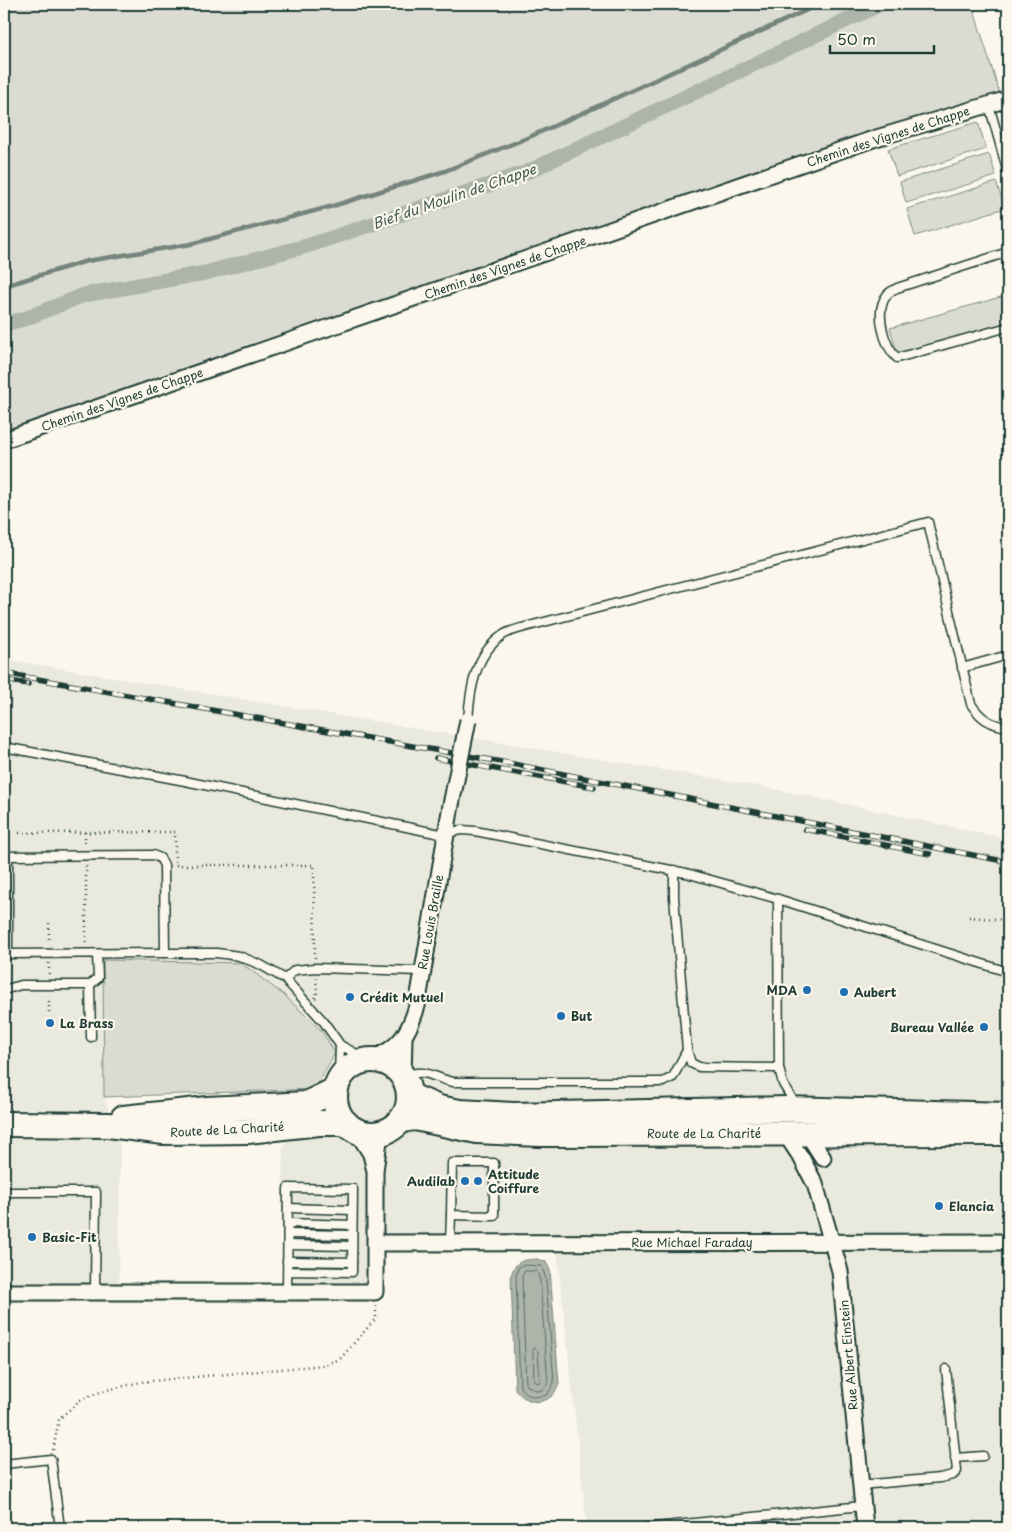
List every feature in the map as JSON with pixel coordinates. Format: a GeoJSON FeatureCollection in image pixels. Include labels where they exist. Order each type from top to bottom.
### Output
{"type":"FeatureCollection","features":[{"type":"Feature","properties":{"kind":"main road"},"geometry":{"type":"LineString","coordinates":[[370,1060],[389,1064],[406,1085],[407,1108],[401,1120],[392,1128],[380,1133],[368,1134],[351,1127],[336,1108],[337,1084],[348,1068],[359,1062],[370,1060]]}},
{"type":"Feature","properties":{"kind":"main road","name":"Route de La Charité"},"geometry":{"type":"LineString","coordinates":[[79,1124],[161,1113],[306,1104],[337,1084]]}},
{"type":"Feature","properties":{"kind":"main road","name":"Route de La Charité"},"geometry":{"type":"LineString","coordinates":[[406,1085],[439,1108],[460,1112],[513,1115],[771,1109],[798,1125]]}},
{"type":"Feature","properties":{"kind":"main road"},"geometry":{"type":"LineString","coordinates":[[798,1125],[808,1122],[1004,1120],[1008,1115]]}},
{"type":"Feature","properties":{"kind":"main road","name":"Route de La Charité"},"geometry":{"type":"LineString","coordinates":[[401,1120],[415,1118],[494,1132],[798,1125],[844,1133],[1008,1133]]}},
{"type":"Feature","properties":{"kind":"main road","name":"Route de La Charité"},"geometry":{"type":"LineString","coordinates":[[4,1124],[79,1124],[127,1127],[164,1132],[248,1130],[319,1123],[351,1127]]}},
{"type":"Feature","properties":{"kind":"street","name":"Chemin des Vignes de Chappe"},"geometry":{"type":"LineString","coordinates":[[4,440],[873,139],[1008,99]]}},
{"type":"Feature","properties":{"kind":"street","name":"Rue Louis Braille"},"geometry":{"type":"LineString","coordinates":[[406,1085],[404,1038],[417,1006],[445,834],[468,720]]}},
{"type":"Feature","properties":{"kind":"street"},"geometry":{"type":"LineString","coordinates":[[370,1060],[382,1055],[404,1038]]}},
{"type":"Feature","properties":{"kind":"street"},"geometry":{"type":"LineString","coordinates":[[798,1125],[823,1158]]}},
{"type":"Feature","properties":{"kind":"street","name":"Rue Albert Einstein"},"geometry":{"type":"LineString","coordinates":[[798,1125],[840,1271],[865,1528]]}},
{"type":"Feature","properties":{"kind":"street"},"geometry":{"type":"LineString","coordinates":[[351,1127],[371,1154],[375,1172]]}},
{"type":"Feature","properties":{"kind":"street"},"geometry":{"type":"LineString","coordinates":[[4,1292],[375,1292],[375,1172],[380,1133]]}},
{"type":"Feature","properties":{"kind":"street"},"geometry":{"type":"LineString","coordinates":[[815,1184],[823,1158],[844,1133]]}},
{"type":"Feature","properties":{"kind":"street","name":"Rue Michael Faraday"},"geometry":{"type":"LineString","coordinates":[[376,1243],[1008,1242]]}},
{"type":"Feature","properties":{"kind":"lane"},"geometry":{"type":"LineString","coordinates":[[989,105],[1008,173]]}},
{"type":"Feature","properties":{"kind":"lane"},"geometry":{"type":"LineString","coordinates":[[1008,252],[897,288],[887,296],[880,315],[890,351],[897,358],[1008,327]]}},
{"type":"Feature","properties":{"kind":"lane"},"geometry":{"type":"LineString","coordinates":[[468,720],[469,698],[477,666],[487,649],[503,635],[525,627],[928,522],[971,704],[980,718],[996,726],[1008,727]]}},
{"type":"Feature","properties":{"kind":"lane"},"geometry":{"type":"LineString","coordinates":[[962,668],[1008,655]]}},
{"type":"Feature","properties":{"kind":"lane"},"geometry":{"type":"LineString","coordinates":[[4,747],[185,781],[445,834],[462,830],[475,831],[674,870],[778,898],[1008,972]]}},
{"type":"Feature","properties":{"kind":"lane"},"geometry":{"type":"LineString","coordinates":[[165,953],[164,864],[160,858],[153,855],[6,856],[6,954],[165,953],[239,956],[261,965],[285,979],[324,1022],[340,1045],[370,1060]]}},
{"type":"Feature","properties":{"kind":"lane"},"geometry":{"type":"LineString","coordinates":[[674,870],[674,897],[687,1050],[691,1063],[699,1067],[779,1068]]}},
{"type":"Feature","properties":{"kind":"lane"},"geometry":{"type":"LineString","coordinates":[[778,898],[779,1068],[782,1084],[798,1125]]}},
{"type":"Feature","properties":{"kind":"lane"},"geometry":{"type":"LineString","coordinates":[[7,989],[21,985],[90,985],[98,978],[97,954]]}},
{"type":"Feature","properties":{"kind":"lane"},"geometry":{"type":"LineString","coordinates":[[285,979],[295,970],[315,968],[422,971]]}},
{"type":"Feature","properties":{"kind":"lane"},"geometry":{"type":"LineString","coordinates":[[90,985],[91,1036]]}},
{"type":"Feature","properties":{"kind":"lane"},"geometry":{"type":"LineString","coordinates":[[337,1084],[340,1045]]}},
{"type":"Feature","properties":{"kind":"lane"},"geometry":{"type":"LineString","coordinates":[[406,1085],[419,1071],[429,1072],[437,1077],[453,1082],[663,1082],[673,1077],[687,1050]]}},
{"type":"Feature","properties":{"kind":"lane"},"geometry":{"type":"LineString","coordinates":[[450,1243],[452,1163],[494,1163],[494,1216],[451,1215]]}},
{"type":"Feature","properties":{"kind":"lane"},"geometry":{"type":"LineString","coordinates":[[287,1270],[352,1272],[353,1188],[288,1188],[288,1245],[287,1261],[287,1270],[287,1293]]}},
{"type":"Feature","properties":{"kind":"lane"},"geometry":{"type":"LineString","coordinates":[[4,1192],[96,1192],[95,1292]]}},
{"type":"Feature","properties":{"kind":"lane"},"geometry":{"type":"LineString","coordinates":[[288,1208],[352,1210]]}},
{"type":"Feature","properties":{"kind":"lane"},"geometry":{"type":"LineString","coordinates":[[288,1223],[352,1225]]}},
{"type":"Feature","properties":{"kind":"lane"},"geometry":{"type":"LineString","coordinates":[[288,1234],[352,1235]]}},
{"type":"Feature","properties":{"kind":"lane"},"geometry":{"type":"LineString","coordinates":[[288,1245],[352,1246]]}},
{"type":"Feature","properties":{"kind":"lane"},"geometry":{"type":"LineString","coordinates":[[287,1261],[352,1262]]}},
{"type":"Feature","properties":{"kind":"lane"},"geometry":{"type":"LineString","coordinates":[[860,1485],[953,1476],[957,1471],[946,1369]]}},
{"type":"Feature","properties":{"kind":"lane"},"geometry":{"type":"LineString","coordinates":[[955,1458],[983,1456]]}},
{"type":"Feature","properties":{"kind":"lane"},"geometry":{"type":"LineString","coordinates":[[4,1464],[51,1459],[60,1528]]}},
{"type":"Feature","properties":{"kind":"lane"},"geometry":{"type":"LineString","coordinates":[[645,1528],[862,1506]]}},
{"type":"Feature","properties":{"kind":"path"},"geometry":{"type":"LineString","coordinates":[[85,832],[86,954]]}},
{"type":"Feature","properties":{"kind":"path"},"geometry":{"type":"LineString","coordinates":[[4,833],[175,832],[175,865],[314,865],[317,996],[307,1003]]}},
{"type":"Feature","properties":{"kind":"path"},"geometry":{"type":"LineString","coordinates":[[969,917],[1008,920]]}},
{"type":"Feature","properties":{"kind":"path"},"geometry":{"type":"LineString","coordinates":[[48,923],[49,1012]]}},
{"type":"Feature","properties":{"kind":"path"},"geometry":{"type":"LineString","coordinates":[[51,1459],[59,1419],[80,1400],[103,1391],[142,1382],[324,1365],[340,1358],[376,1318],[377,1311]]}},
{"type":"Feature","properties":{"kind":"shaded area"},"geometry":{"type":"Polygon","coordinates":[[[4,4],[972,4],[1002,101],[4,440],[4,4]]]}},
{"type":"Feature","properties":{"kind":"shaded area"},"geometry":{"type":"Polygon","coordinates":[[[978,122],[986,149],[897,176],[888,149],[978,122]]]}},
{"type":"Feature","properties":{"kind":"shaded area"},"geometry":{"type":"Polygon","coordinates":[[[989,154],[996,176],[906,203],[900,182],[989,154]]]}},
{"type":"Feature","properties":{"kind":"shaded area"},"geometry":{"type":"Polygon","coordinates":[[[996,182],[1005,208],[915,236],[907,209],[996,182]]]}},
{"type":"Feature","properties":{"kind":"shaded area"},"geometry":{"type":"Polygon","coordinates":[[[1008,295],[1008,323],[898,355],[890,328],[1008,295]]]}},
{"type":"Feature","properties":{"kind":"shaded area"},"geometry":{"type":"Polygon","coordinates":[[[4,659],[770,788],[1008,839],[1008,1104],[626,1100],[495,1128],[494,1132],[495,1147],[1008,1148],[1008,1528],[587,1528],[556,1243],[376,1243],[375,1292],[282,1293],[283,1147],[335,1053],[321,1030],[284,995],[241,963],[104,1097],[120,1146],[119,1292],[4,1292],[4,659]]]}},
{"type":"Feature","properties":{"kind":"shaded area"},"geometry":{"type":"Polygon","coordinates":[[[103,960],[241,963],[284,995],[321,1030],[335,1053],[315,1089],[104,1097],[103,960]]]}},
{"type":"Feature","properties":{"kind":"water"},"geometry":{"type":"Polygon","coordinates":[[[537,1259],[546,1262],[550,1270],[559,1384],[551,1397],[539,1402],[526,1399],[515,1389],[511,1275],[515,1266],[521,1262],[537,1259]]]}},
{"type":"Feature","properties":{"kind":"waterway"},"geometry":{"type":"LineString","coordinates":[[4,286],[87,261],[191,244],[333,206],[445,171],[527,138],[820,4]]}},
{"type":"Feature","properties":{"kind":"waterway","name":"Bief du Moulin de Chappe"},"geometry":{"type":"LineString","coordinates":[[4,324],[24,319],[84,295],[205,273],[310,245],[527,172],[881,4]]}},
{"type":"Feature","properties":{"kind":"railway"},"geometry":{"type":"LineString","coordinates":[[4,673],[513,764],[1008,862]]}},
{"type":"Feature","properties":{"kind":"railway"},"geometry":{"type":"LineString","coordinates":[[4,680],[28,684]]}},
{"type":"Feature","properties":{"kind":"railway"},"geometry":{"type":"LineString","coordinates":[[436,758],[594,787]]}},
{"type":"Feature","properties":{"kind":"railway"},"geometry":{"type":"LineString","coordinates":[[805,829],[930,854]]}},
{"type":"Feature","properties":{"kind":"place","name":"MDA"},"geometry":{"type":"Point","coordinates":[807,990]}},
{"type":"Feature","properties":{"kind":"place","name":"Aubert"},"geometry":{"type":"Point","coordinates":[844,992]}},
{"type":"Feature","properties":{"kind":"place","name":"Crédit Mutuel"},"geometry":{"type":"Point","coordinates":[350,997]}},
{"type":"Feature","properties":{"kind":"place","name":"But"},"geometry":{"type":"Point","coordinates":[561,1016]}},
{"type":"Feature","properties":{"kind":"place","name":"La Brass"},"geometry":{"type":"Point","coordinates":[50,1023]}},
{"type":"Feature","properties":{"kind":"place","name":"Bureau Vallée"},"geometry":{"type":"Point","coordinates":[984,1027]}},
{"type":"Feature","properties":{"kind":"place","name":"Audilab"},"geometry":{"type":"Point","coordinates":[465,1181]}},
{"type":"Feature","properties":{"kind":"place","name":"Attitude Coiffure"},"geometry":{"type":"Point","coordinates":[478,1181]}},
{"type":"Feature","properties":{"kind":"place","name":"Elancia"},"geometry":{"type":"Point","coordinates":[939,1206]}},
{"type":"Feature","properties":{"kind":"place","name":"Basic-Fit"},"geometry":{"type":"Point","coordinates":[32,1237]}}]}
